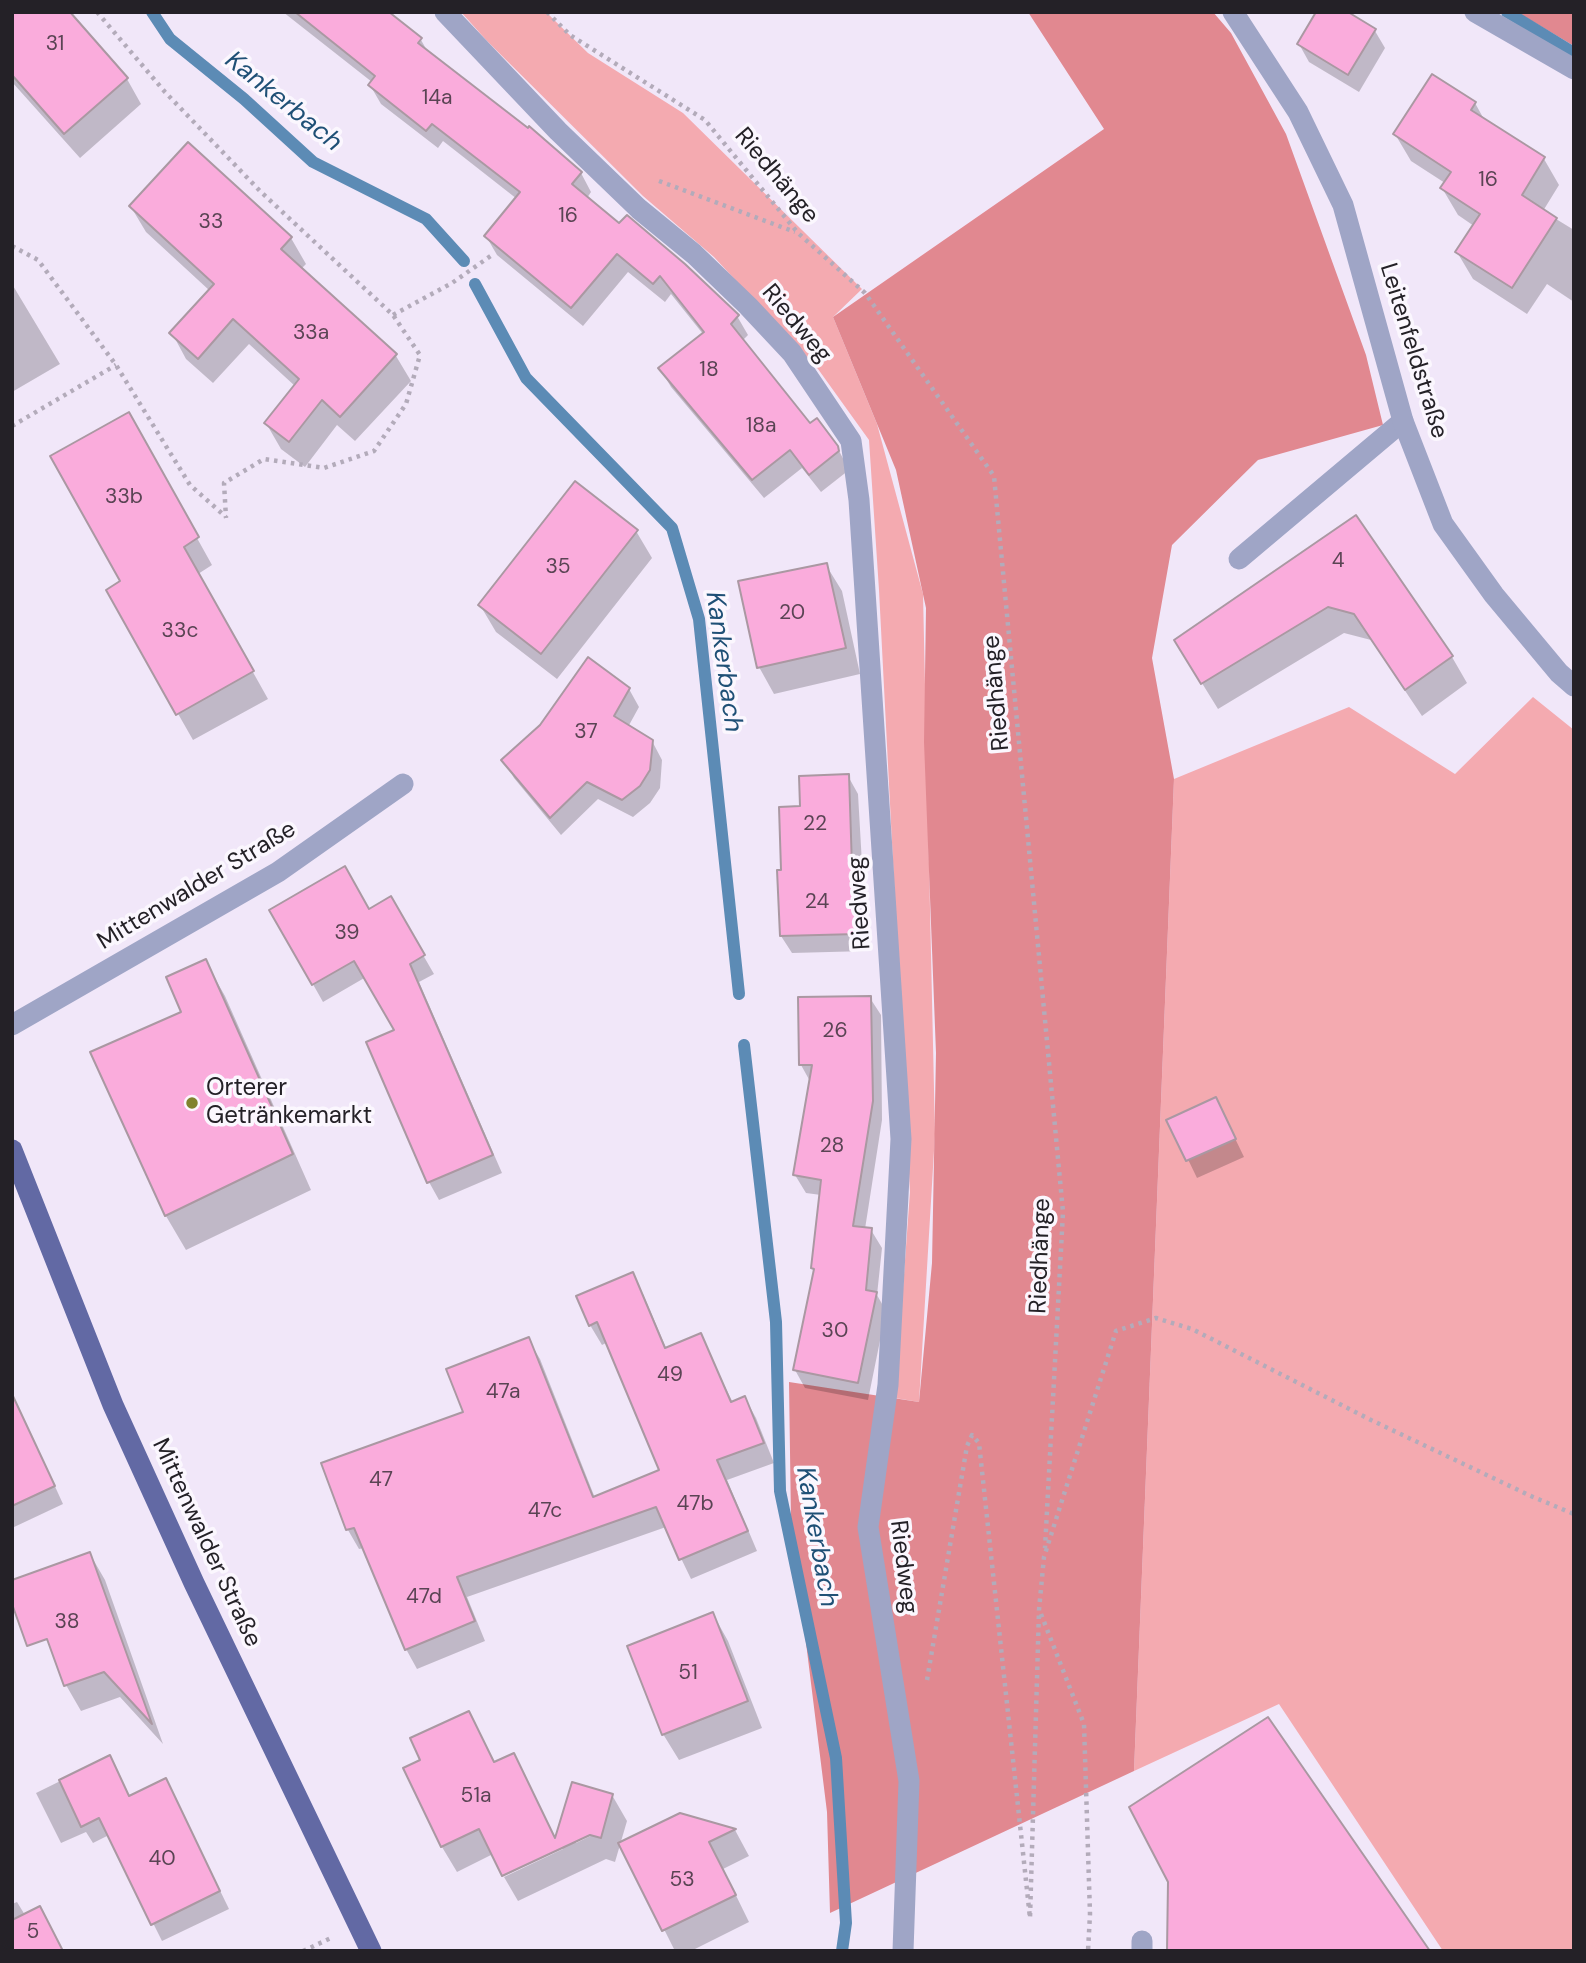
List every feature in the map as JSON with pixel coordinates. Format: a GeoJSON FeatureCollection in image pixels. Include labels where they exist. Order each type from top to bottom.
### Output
{"type":"FeatureCollection","features":[{"type":"Feature","properties":{"kind":"main road","name":"Mittenwalder Straße"},"geometry":{"type":"LineString","coordinates":[[14,1157],[113,1405],[194,1583],[371,1951]]}},
{"type":"Feature","properties":{"kind":"street","name":"Riedweg"},"geometry":{"type":"LineString","coordinates":[[445,12],[558,131],[639,209],[694,254],[748,306],[792,353],[851,441],[859,500],[901,1139],[888,1385],[868,1527],[909,1781],[903,1951]]}},
{"type":"Feature","properties":{"kind":"street","name":"Leitenfeldstraße"},"geometry":{"type":"LineString","coordinates":[[1233,12],[1298,112],[1343,205],[1403,421],[1443,524],[1494,595],[1559,673],[1574,686]]}},
{"type":"Feature","properties":{"kind":"street"},"geometry":{"type":"LineString","coordinates":[[1475,12],[1574,69]]}},
{"type":"Feature","properties":{"kind":"street"},"geometry":{"type":"LineString","coordinates":[[1238,559],[1403,421]]}},
{"type":"Feature","properties":{"kind":"street","name":"Mittenwalder Straße"},"geometry":{"type":"LineString","coordinates":[[12,1025],[278,872],[403,784]]}},
{"type":"Feature","properties":{"kind":"path"},"geometry":{"type":"LineString","coordinates":[[12,246],[38,260],[116,365],[190,485],[226,518],[224,483],[264,459],[324,468],[374,451],[406,404],[420,355],[393,315],[261,192],[166,92],[97,12]]}},
{"type":"Feature","properties":{"kind":"path","name":"Riedhänge"},"geometry":{"type":"LineString","coordinates":[[547,12],[570,35],[705,120],[798,233],[865,293],[994,476],[1063,1212],[1044,1557]]}},
{"type":"Feature","properties":{"kind":"path"},"geometry":{"type":"LineString","coordinates":[[657,180],[798,233]]}},
{"type":"Feature","properties":{"kind":"path"},"geometry":{"type":"LineString","coordinates":[[393,315],[452,283],[492,255]]}},
{"type":"Feature","properties":{"kind":"path"},"geometry":{"type":"LineString","coordinates":[[12,426],[116,365]]}},
{"type":"Feature","properties":{"kind":"path"},"geometry":{"type":"LineString","coordinates":[[926,1687],[967,1446],[972,1435],[979,1443],[1030,1917],[1039,1610],[1044,1557],[1116,1331],[1156,1318],[1192,1329],[1371,1420],[1574,1514]]}},
{"type":"Feature","properties":{"kind":"path"},"geometry":{"type":"LineString","coordinates":[[1039,1610],[1084,1724],[1090,1914],[1088,1951]]}},
{"type":"Feature","properties":{"kind":"shaded area"},"geometry":{"type":"Polygon","coordinates":[[[461,12],[546,12],[588,53],[683,113],[862,289],[833,317],[877,424],[923,594],[935,1134],[919,1402],[895,1398],[910,1192],[869,440],[818,369],[714,257],[643,196],[461,12]]]}},
{"type":"Feature","properties":{"kind":"shaded area"},"geometry":{"type":"Polygon","coordinates":[[[1028,12],[1213,12],[1231,33],[1286,134],[1366,355],[1383,425],[1258,460],[1172,545],[1152,658],[1174,779],[1134,1771],[830,1913],[827,1812],[791,1522],[789,1382],[919,1402],[932,1263],[936,1053],[924,742],[926,608],[896,470],[833,317],[1104,129],[1028,12]]]}},
{"type":"Feature","properties":{"kind":"shaded area"},"geometry":{"type":"Polygon","coordinates":[[[1517,12],[1574,12],[1574,46],[1517,12]]]}},
{"type":"Feature","properties":{"kind":"shaded area"},"geometry":{"type":"Polygon","coordinates":[[[1533,697],[1574,730],[1574,1951],[1443,1951],[1279,1704],[1134,1771],[1174,779],[1349,707],[1455,774],[1533,697]]]}},
{"type":"Feature","properties":{"kind":"building"},"geometry":{"type":"Polygon","coordinates":[[[12,12],[70,12],[128,78],[64,134],[12,75],[12,12]]]}},
{"type":"Feature","properties":{"kind":"building"},"geometry":{"type":"Polygon","coordinates":[[[295,12],[389,12],[422,38],[418,43],[528,128],[529,126],[582,172],[572,184],[619,223],[627,215],[739,315],[731,324],[810,423],[817,418],[839,451],[809,475],[790,450],[752,480],[658,368],[704,332],[660,276],[653,284],[617,254],[571,308],[484,236],[520,192],[432,124],[426,131],[368,85],[375,76],[295,12]]]}},
{"type":"Feature","properties":{"kind":"building"},"geometry":{"type":"Polygon","coordinates":[[[1316,12],[1348,12],[1376,29],[1348,75],[1297,44],[1316,12]]]}},
{"type":"Feature","properties":{"kind":"building"},"geometry":{"type":"Polygon","coordinates":[[[1432,74],[1476,102],[1471,110],[1545,157],[1522,195],[1557,218],[1512,288],[1455,252],[1480,214],[1440,188],[1451,172],[1393,134],[1432,74]]]}},
{"type":"Feature","properties":{"kind":"building"},"geometry":{"type":"Polygon","coordinates":[[[188,142],[292,237],[281,249],[397,354],[340,417],[322,400],[289,442],[264,423],[299,379],[233,319],[198,359],[169,333],[214,284],[129,206],[188,142]]]}},
{"type":"Feature","properties":{"kind":"building"},"geometry":{"type":"Polygon","coordinates":[[[129,412],[199,537],[184,547],[254,671],[176,715],[106,590],[120,581],[50,456],[129,412]]]}},
{"type":"Feature","properties":{"kind":"building"},"geometry":{"type":"Polygon","coordinates":[[[575,481],[638,530],[541,654],[478,605],[575,481]]]}},
{"type":"Feature","properties":{"kind":"building"},"geometry":{"type":"Polygon","coordinates":[[[1356,515],[1453,656],[1405,690],[1354,614],[1328,607],[1201,684],[1174,640],[1356,515]]]}},
{"type":"Feature","properties":{"kind":"building"},"geometry":{"type":"Polygon","coordinates":[[[827,563],[846,648],[757,668],[738,581],[827,563]]]}},
{"type":"Feature","properties":{"kind":"building"},"geometry":{"type":"Polygon","coordinates":[[[588,657],[630,688],[614,716],[653,740],[650,770],[640,786],[622,800],[587,782],[550,818],[501,760],[540,725],[588,657]]]}},
{"type":"Feature","properties":{"kind":"building"},"geometry":{"type":"Polygon","coordinates":[[[849,774],[852,867],[855,867],[858,934],[780,936],[777,870],[781,870],[779,807],[800,806],[799,776],[849,774]]]}},
{"type":"Feature","properties":{"kind":"building"},"geometry":{"type":"Polygon","coordinates":[[[345,866],[369,909],[391,896],[425,955],[410,964],[493,1155],[427,1183],[366,1042],[394,1030],[354,961],[312,985],[269,910],[345,866]]]}},
{"type":"Feature","properties":{"kind":"building","name":"Orterer Getränkemarkt"},"geometry":{"type":"Polygon","coordinates":[[[206,959],[293,1154],[165,1216],[90,1052],[181,1012],[166,977],[206,959]]]}},
{"type":"Feature","properties":{"kind":"building"},"geometry":{"type":"Polygon","coordinates":[[[871,996],[873,1101],[853,1226],[872,1228],[866,1290],[877,1292],[858,1383],[793,1370],[814,1269],[811,1268],[821,1180],[793,1175],[812,1065],[799,1065],[798,997],[871,996]]]}},
{"type":"Feature","properties":{"kind":"building"},"geometry":{"type":"Polygon","coordinates":[[[1216,1097],[1236,1139],[1186,1161],[1166,1120],[1216,1097]]]}},
{"type":"Feature","properties":{"kind":"building"},"geometry":{"type":"Polygon","coordinates":[[[633,1272],[665,1348],[701,1333],[731,1402],[745,1396],[764,1443],[717,1460],[748,1531],[679,1560],[656,1507],[457,1577],[475,1621],[405,1650],[354,1528],[346,1530],[321,1463],[463,1412],[446,1369],[529,1337],[593,1497],[659,1470],[597,1322],[589,1326],[576,1296],[633,1272]]]}},
{"type":"Feature","properties":{"kind":"building"},"geometry":{"type":"Polygon","coordinates":[[[12,1394],[55,1486],[12,1506],[12,1394]]]}},
{"type":"Feature","properties":{"kind":"building"},"geometry":{"type":"Polygon","coordinates":[[[90,1552],[152,1724],[104,1672],[64,1686],[47,1639],[27,1646],[12,1604],[12,1580],[90,1552]]]}},
{"type":"Feature","properties":{"kind":"building"},"geometry":{"type":"Polygon","coordinates":[[[713,1612],[748,1701],[662,1735],[627,1646],[713,1612]]]}},
{"type":"Feature","properties":{"kind":"building"},"geometry":{"type":"Polygon","coordinates":[[[469,1711],[494,1762],[514,1753],[555,1838],[572,1782],[613,1794],[601,1838],[590,1835],[502,1876],[479,1829],[441,1847],[403,1768],[420,1760],[410,1738],[469,1711]]]}},
{"type":"Feature","properties":{"kind":"building"},"geometry":{"type":"Polygon","coordinates":[[[1268,1717],[1430,1951],[1167,1951],[1168,1882],[1129,1807],[1268,1717]]]}},
{"type":"Feature","properties":{"kind":"building"},"geometry":{"type":"Polygon","coordinates":[[[110,1755],[129,1796],[166,1778],[220,1891],[151,1925],[99,1818],[81,1827],[59,1780],[110,1755]]]}},
{"type":"Feature","properties":{"kind":"building"},"geometry":{"type":"Polygon","coordinates":[[[680,1813],[736,1829],[709,1842],[736,1895],[662,1931],[618,1843],[680,1813]]]}},
{"type":"Feature","properties":{"kind":"building"},"geometry":{"type":"Polygon","coordinates":[[[40,1906],[63,1951],[12,1951],[12,1920],[40,1906]]]}},
{"type":"Feature","properties":{"kind":"waterway","name":"Kankerbach"},"geometry":{"type":"LineString","coordinates":[[152,12],[170,39],[244,99],[313,162],[426,219],[464,261]]}},
{"type":"Feature","properties":{"kind":"waterway"},"geometry":{"type":"LineString","coordinates":[[1507,12],[1574,53]]}},
{"type":"Feature","properties":{"kind":"waterway","name":"Kankerbach"},"geometry":{"type":"LineString","coordinates":[[475,284],[526,378],[672,528],[699,619],[739,994]]}},
{"type":"Feature","properties":{"kind":"waterway","name":"Kankerbach"},"geometry":{"type":"LineString","coordinates":[[744,1045],[776,1322],[780,1491],[836,1758],[846,1923],[842,1951]]}},
{"type":"Feature","properties":{"kind":"place","name":"Orterer Getränkemarkt"},"geometry":{"type":"Point","coordinates":[192,1103]}}]}
